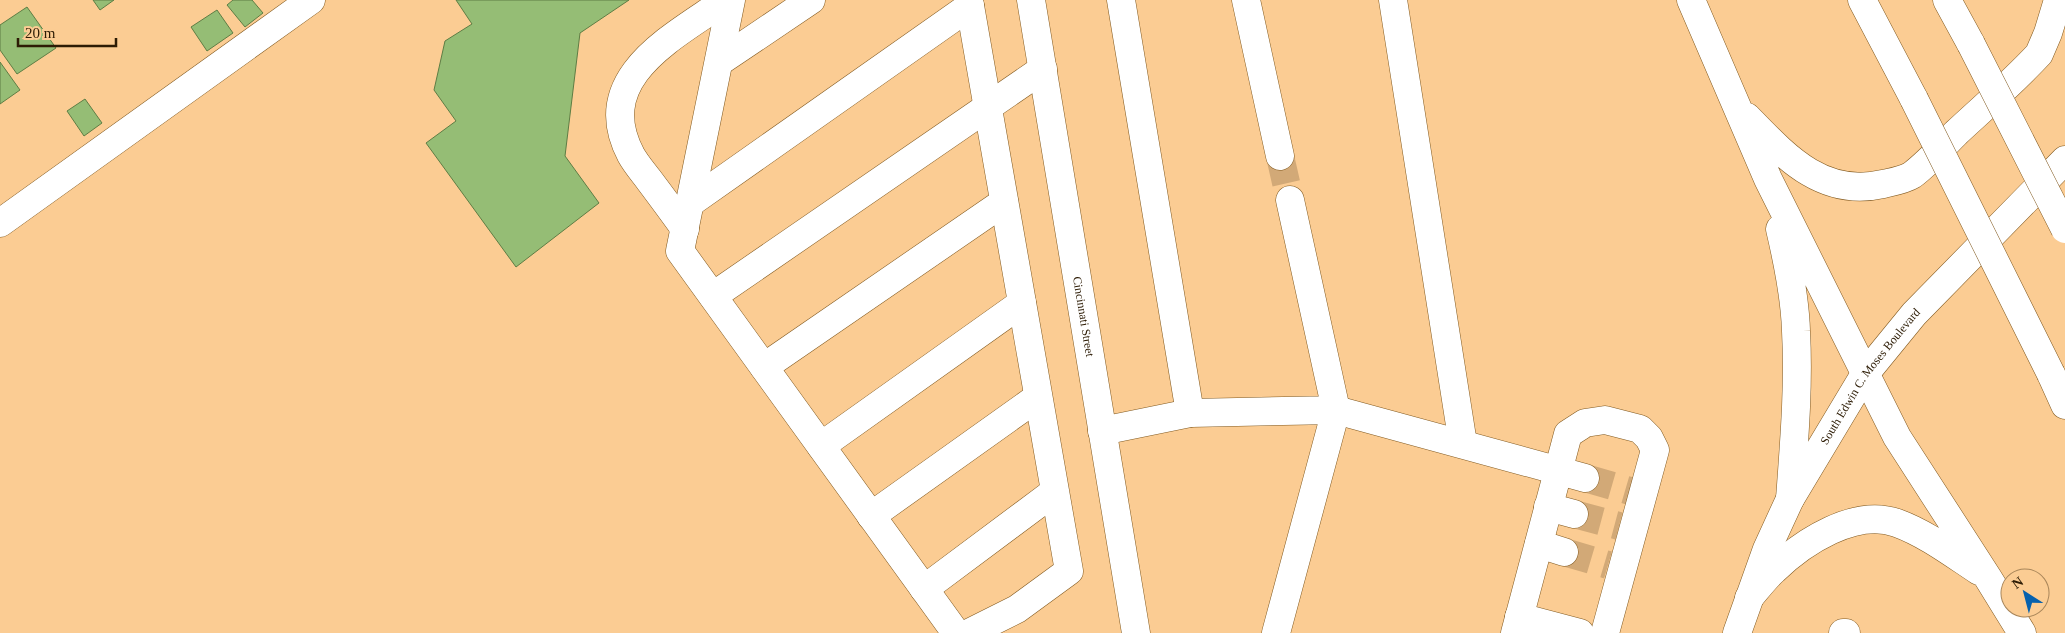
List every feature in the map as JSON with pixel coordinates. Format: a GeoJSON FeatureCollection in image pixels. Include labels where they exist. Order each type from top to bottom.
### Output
{"type":"FeatureCollection","features":[{"type":"Feature","properties":{"kind":"main road"},"geometry":{"type":"LineString","coordinates":[[0,224],[311,0]]}},
{"type":"Feature","properties":{"kind":"main road"},"geometry":{"type":"LineString","coordinates":[[688,216],[632,157],[623,138],[620,115],[625,90],[636,68],[653,51],[726,0]]}},
{"type":"Feature","properties":{"kind":"main road"},"geometry":{"type":"LineString","coordinates":[[731,0],[680,251],[956,633]]}},
{"type":"Feature","properties":{"kind":"main road"},"geometry":{"type":"LineString","coordinates":[[719,62],[811,0]]}},
{"type":"Feature","properties":{"kind":"main road","name":"Cincinnati Street"},"geometry":{"type":"LineString","coordinates":[[1031,0],[1136,633]]}},
{"type":"Feature","properties":{"kind":"main road"},"geometry":{"type":"LineString","coordinates":[[1120,0],[1190,413]]}},
{"type":"Feature","properties":{"kind":"main road"},"geometry":{"type":"LineString","coordinates":[[1246,0],[1280,156]]}},
{"type":"Feature","properties":{"kind":"main road"},"geometry":{"type":"LineString","coordinates":[[1393,0],[1463,444]]}},
{"type":"Feature","properties":{"kind":"main road"},"geometry":{"type":"LineString","coordinates":[[1691,0],[1768,179],[1897,437],[2022,633]]}},
{"type":"Feature","properties":{"kind":"main road"},"geometry":{"type":"LineString","coordinates":[[1862,0],[1914,99],[2065,405]]}},
{"type":"Feature","properties":{"kind":"main road"},"geometry":{"type":"LineString","coordinates":[[1947,0],[2065,228]]}},
{"type":"Feature","properties":{"kind":"main road"},"geometry":{"type":"LineString","coordinates":[[1739,109],[1789,160],[1804,170],[1830,182],[1843,186],[1860,187],[1879,185],[1903,179],[1910,176],[2039,54],[2048,33],[2058,0]]}},
{"type":"Feature","properties":{"kind":"main road"},"geometry":{"type":"LineString","coordinates":[[688,216],[969,3],[1068,572],[1017,609],[969,633]]}},
{"type":"Feature","properties":{"kind":"main road"},"geometry":{"type":"LineString","coordinates":[[713,296],[1043,68]]}},
{"type":"Feature","properties":{"kind":"main road","name":"South Edwin C. Moses Boulevard"},"geometry":{"type":"LineString","coordinates":[[1737,633],[1767,549],[1790,500],[1865,374],[1914,314],[2065,160]]}},
{"type":"Feature","properties":{"kind":"main road"},"geometry":{"type":"LineString","coordinates":[[1768,179],[1790,272],[1796,330],[1797,384],[1790,500]]}},
{"type":"Feature","properties":{"kind":"main road"},"geometry":{"type":"LineString","coordinates":[[1276,633],[1336,410],[1290,200]]}},
{"type":"Feature","properties":{"kind":"main road"},"geometry":{"type":"LineString","coordinates":[[764,367],[1004,202]]}},
{"type":"Feature","properties":{"kind":"main road"},"geometry":{"type":"LineString","coordinates":[[821,446],[1022,303]]}},
{"type":"Feature","properties":{"kind":"main road"},"geometry":{"type":"LineString","coordinates":[[871,516],[1038,397]]}},
{"type":"Feature","properties":{"kind":"main road"},"geometry":{"type":"LineString","coordinates":[[1102,431],[1190,413],[1336,410],[1585,478]]}},
{"type":"Feature","properties":{"kind":"main road"},"geometry":{"type":"LineString","coordinates":[[1580,633],[1517,625],[1551,548],[1548,507],[1568,434],[1585,423],[1604,420],[1640,429],[1649,438],[1655,450],[1636,493],[1615,567],[1605,633]]}},
{"type":"Feature","properties":{"kind":"main road"},"geometry":{"type":"LineString","coordinates":[[924,589],[1054,492]]}},
{"type":"Feature","properties":{"kind":"main road"},"geometry":{"type":"LineString","coordinates":[[1548,507],[1574,514]]}},
{"type":"Feature","properties":{"kind":"main road"},"geometry":{"type":"LineString","coordinates":[[1749,598],[1774,569],[1805,545],[1844,524],[1867,520],[1895,523],[1925,537],[1988,578]]}},
{"type":"Feature","properties":{"kind":"building"},"geometry":{"type":"Polygon","coordinates":[[[93,0],[114,0],[100,10],[93,0]]]}},
{"type":"Feature","properties":{"kind":"building"},"geometry":{"type":"Polygon","coordinates":[[[233,0],[252,0],[263,13],[245,27],[227,5],[233,0]]]}},
{"type":"Feature","properties":{"kind":"building"},"geometry":{"type":"Polygon","coordinates":[[[456,0],[629,0],[580,33],[565,156],[599,203],[516,267],[426,143],[456,121],[434,90],[445,41],[472,24],[456,0]]]}},
{"type":"Feature","properties":{"kind":"building"},"geometry":{"type":"Polygon","coordinates":[[[27,7],[56,48],[17,74],[0,50],[0,25],[27,7]]]}},
{"type":"Feature","properties":{"kind":"building"},"geometry":{"type":"Polygon","coordinates":[[[217,10],[233,33],[207,51],[191,27],[217,10]]]}},
{"type":"Feature","properties":{"kind":"building"},"geometry":{"type":"Polygon","coordinates":[[[0,62],[20,90],[0,104],[0,62]]]}},
{"type":"Feature","properties":{"kind":"building"},"geometry":{"type":"Polygon","coordinates":[[[85,99],[102,123],[84,136],[67,111],[85,99]]]}},
{"type":"Feature","properties":{"kind":"tunnel"},"geometry":{"type":"LineString","coordinates":[[1280,156],[1290,200]]}},
{"type":"Feature","properties":{"kind":"tunnel"},"geometry":{"type":"LineString","coordinates":[[1585,478],[1630,491]]}},
{"type":"Feature","properties":{"kind":"tunnel"},"geometry":{"type":"LineString","coordinates":[[1574,514],[1619,526]]}},
{"type":"Feature","properties":{"kind":"tunnel"},"geometry":{"type":"LineString","coordinates":[[1564,552],[1608,565]]}}]}
